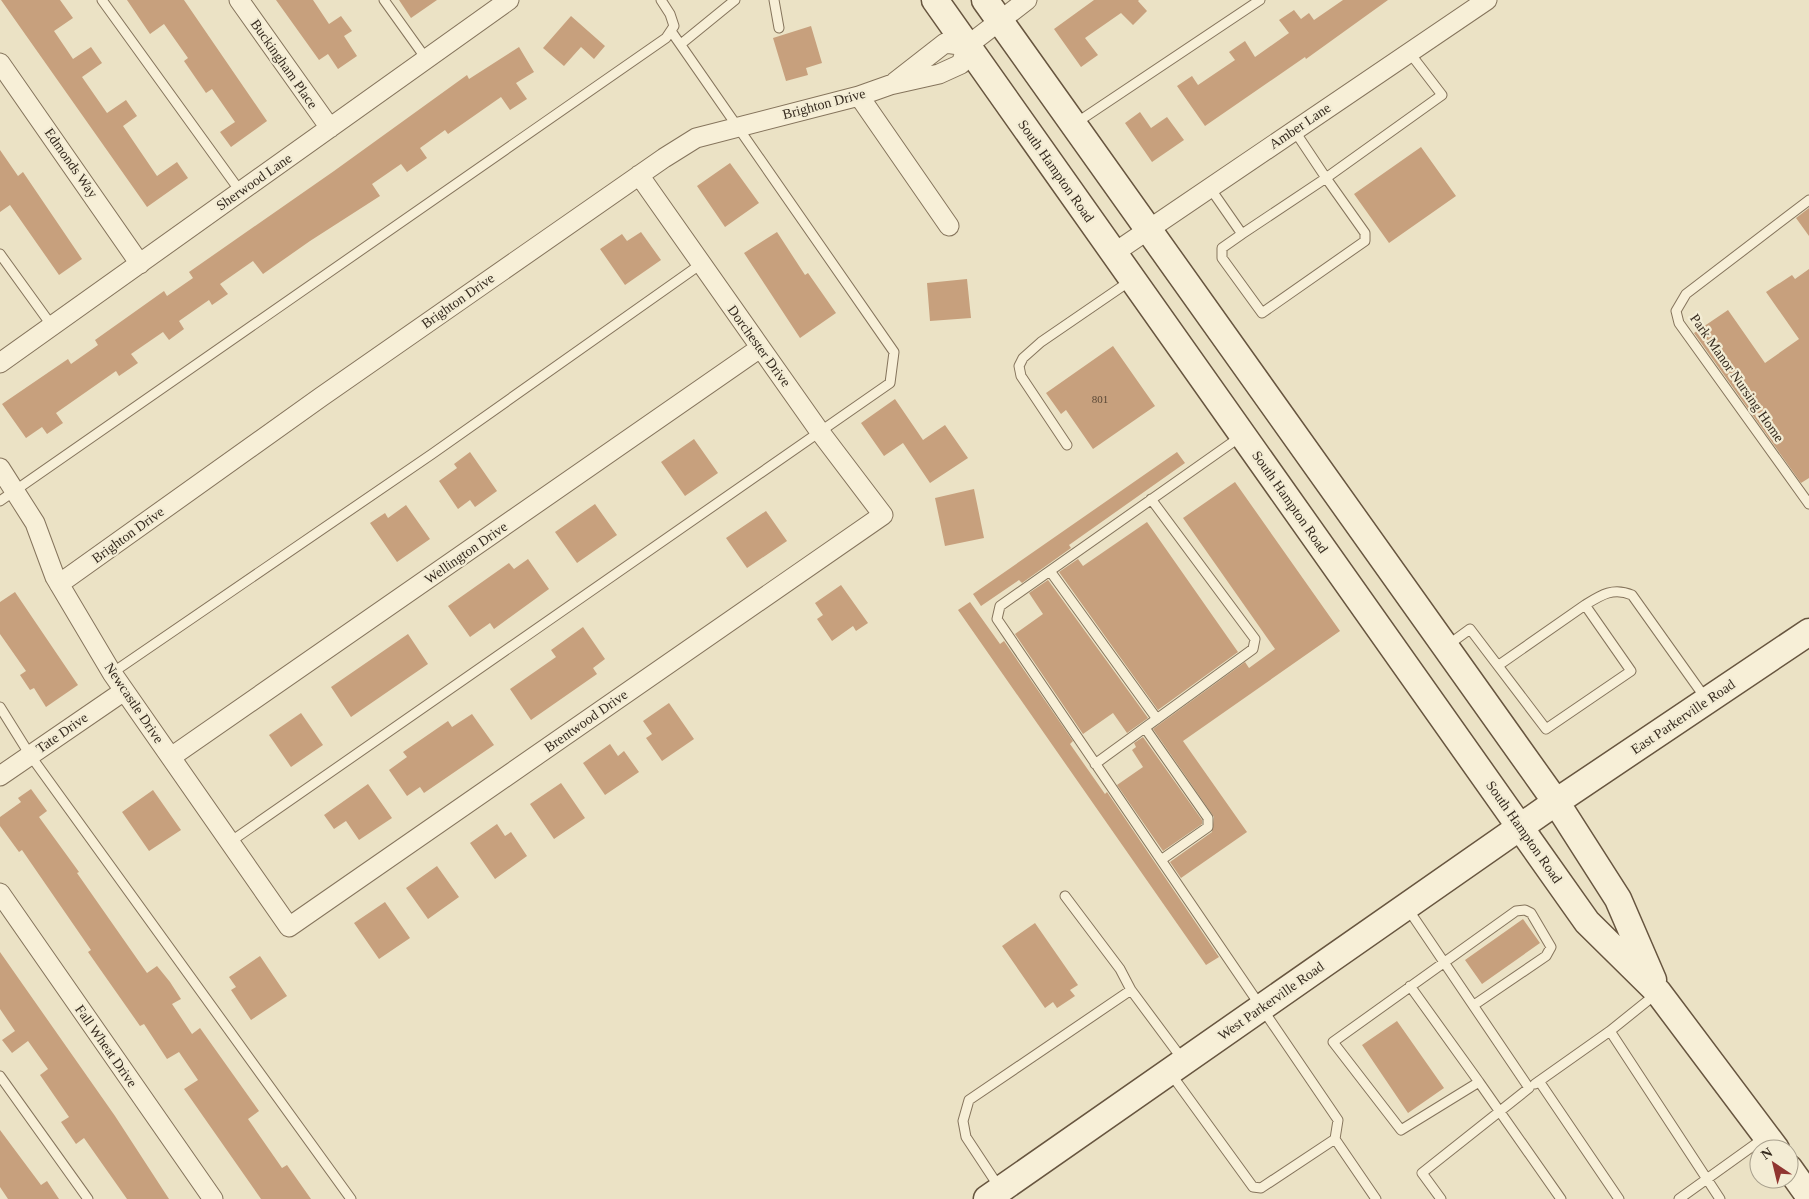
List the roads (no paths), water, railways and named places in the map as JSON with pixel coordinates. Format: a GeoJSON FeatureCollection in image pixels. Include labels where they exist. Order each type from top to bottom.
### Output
{"type":"FeatureCollection","features":[{"type":"Feature","properties":{"kind":"main road","name":"South Hampton Road"},"geometry":{"type":"LineString","coordinates":[[935,0],[1587,922],[1658,992],[1769,1139]]}},
{"type":"Feature","properties":{"kind":"main road","name":"South Hampton Road"},"geometry":{"type":"LineString","coordinates":[[985,0],[1556,802],[1618,899],[1658,992]]}},
{"type":"Feature","properties":{"kind":"main road","name":"East Parkerville Road"},"geometry":{"type":"LineString","coordinates":[[1556,802],[1809,632]]}},
{"type":"Feature","properties":{"kind":"main road","name":"West Parkerville Road"},"geometry":{"type":"LineString","coordinates":[[994,1194],[1556,802]]}},
{"type":"Feature","properties":{"kind":"main road"},"geometry":{"type":"LineString","coordinates":[[1799,1182],[1809,1196]]}},
{"type":"Feature","properties":{"kind":"street","name":"Buckingham Place"},"geometry":{"type":"LineString","coordinates":[[239,0],[330,128]]}},
{"type":"Feature","properties":{"kind":"street","name":"Sherwood Lane"},"geometry":{"type":"LineString","coordinates":[[0,363],[509,0]]}},
{"type":"Feature","properties":{"kind":"street"},"geometry":{"type":"LineString","coordinates":[[967,46],[1028,0]]}},
{"type":"Feature","properties":{"kind":"street","name":"Amber Lane"},"geometry":{"type":"LineString","coordinates":[[1114,253],[1409,51],[1487,0]]}},
{"type":"Feature","properties":{"kind":"street","name":"Brighton Drive"},"geometry":{"type":"LineString","coordinates":[[59,584],[329,391],[639,175],[696,138],[859,96],[890,85],[939,74],[961,64],[967,46]]}},
{"type":"Feature","properties":{"kind":"street","name":"Edmonds Way"},"geometry":{"type":"LineString","coordinates":[[0,63],[140,264]]}},
{"type":"Feature","properties":{"kind":"street"},"geometry":{"type":"LineString","coordinates":[[859,96],[948,226]]}},
{"type":"Feature","properties":{"kind":"street","name":"Dorchester Drive"},"geometry":{"type":"LineString","coordinates":[[639,175],[820,432],[883,515]]}},
{"type":"Feature","properties":{"kind":"street","name":"Wellington Drive"},"geometry":{"type":"LineString","coordinates":[[171,758],[760,348]]}},
{"type":"Feature","properties":{"kind":"street","name":"Newcastle Drive"},"geometry":{"type":"LineString","coordinates":[[0,468],[36,523],[59,584],[112,673],[289,927]]}},
{"type":"Feature","properties":{"kind":"street","name":"Brentwood Drive"},"geometry":{"type":"LineString","coordinates":[[289,927],[883,515]]}},
{"type":"Feature","properties":{"kind":"street","name":"Tate Drive"},"geometry":{"type":"LineString","coordinates":[[0,776],[124,690]]}},
{"type":"Feature","properties":{"kind":"street","name":"Fall Wheat Drive"},"geometry":{"type":"LineString","coordinates":[[0,893],[213,1199]]}},
{"type":"Feature","properties":{"kind":"lane"},"geometry":{"type":"LineString","coordinates":[[102,0],[240,192]]}},
{"type":"Feature","properties":{"kind":"lane"},"geometry":{"type":"LineString","coordinates":[[384,0],[427,60]]}},
{"type":"Feature","properties":{"kind":"lane"},"geometry":{"type":"LineString","coordinates":[[0,501],[666,38],[674,26],[670,14],[661,0]]}},
{"type":"Feature","properties":{"kind":"lane"},"geometry":{"type":"LineString","coordinates":[[681,44],[736,0]]}},
{"type":"Feature","properties":{"kind":"lane"},"geometry":{"type":"LineString","coordinates":[[774,0],[779,28]]}},
{"type":"Feature","properties":{"kind":"lane"},"geometry":{"type":"LineString","coordinates":[[1074,124],[1260,0]]}},
{"type":"Feature","properties":{"kind":"lane"},"geometry":{"type":"LineString","coordinates":[[230,842],[890,383],[894,352],[671,31]]}},
{"type":"Feature","properties":{"kind":"lane"},"geometry":{"type":"LineString","coordinates":[[1294,130],[1326,178],[1365,234],[1365,241],[1262,313],[1222,258],[1222,248],[1326,178],[1442,95],[1409,51]]}},
{"type":"Feature","properties":{"kind":"lane"},"geometry":{"type":"LineString","coordinates":[[1210,188],[1242,234]]}},
{"type":"Feature","properties":{"kind":"lane","name":"Park Manor Nursing Home"},"geometry":{"type":"LineString","coordinates":[[1809,200],[1686,294],[1676,311],[1679,323],[1809,504]]}},
{"type":"Feature","properties":{"kind":"lane"},"geometry":{"type":"LineString","coordinates":[[0,254],[52,326]]}},
{"type":"Feature","properties":{"kind":"lane"},"geometry":{"type":"LineString","coordinates":[[112,673],[432,454],[701,264]]}},
{"type":"Feature","properties":{"kind":"lane"},"geometry":{"type":"LineString","coordinates":[[1067,445],[1021,376],[1018,366],[1023,358],[1041,342],[1132,279]]}},
{"type":"Feature","properties":{"kind":"lane"},"geometry":{"type":"LineString","coordinates":[[1243,435],[1000,606],[997,619],[1338,1120],[1335,1139],[1376,1199]]}},
{"type":"Feature","properties":{"kind":"lane"},"geometry":{"type":"LineString","coordinates":[[1095,764],[1253,649],[1255,638],[1151,499]]}},
{"type":"Feature","properties":{"kind":"lane"},"geometry":{"type":"LineString","coordinates":[[1050,571],[1157,720]]}},
{"type":"Feature","properties":{"kind":"lane"},"geometry":{"type":"LineString","coordinates":[[1499,665],[1606,592],[1621,590],[1632,595],[1707,701]]}},
{"type":"Feature","properties":{"kind":"lane"},"geometry":{"type":"LineString","coordinates":[[1445,647],[1470,630],[1499,665],[1546,729],[1631,671],[1585,605]]}},
{"type":"Feature","properties":{"kind":"lane"},"geometry":{"type":"LineString","coordinates":[[0,707],[30,755],[351,1199]]}},
{"type":"Feature","properties":{"kind":"lane"},"geometry":{"type":"LineString","coordinates":[[1145,728],[1208,818],[1208,827],[1161,860]]}},
{"type":"Feature","properties":{"kind":"lane"},"geometry":{"type":"LineString","coordinates":[[1065,896],[1120,969],[1177,1067],[1253,1187],[1261,1188],[1335,1139]]}},
{"type":"Feature","properties":{"kind":"lane"},"geometry":{"type":"LineString","coordinates":[[1407,906],[1529,1088]]}},
{"type":"Feature","properties":{"kind":"lane"},"geometry":{"type":"LineString","coordinates":[[1474,1006],[1546,956],[1551,947],[1550,941],[1531,913],[1525,910],[1516,912],[1333,1042],[1401,1130],[1479,1082]]}},
{"type":"Feature","properties":{"kind":"lane"},"geometry":{"type":"LineString","coordinates":[[1410,986],[1561,1199]]}},
{"type":"Feature","properties":{"kind":"lane"},"geometry":{"type":"LineString","coordinates":[[994,1194],[966,1137],[963,1121],[969,1100],[1131,990]]}},
{"type":"Feature","properties":{"kind":"lane"},"geometry":{"type":"LineString","coordinates":[[1441,1199],[1422,1174],[1529,1088],[1610,1031],[1658,992]]}},
{"type":"Feature","properties":{"kind":"lane"},"geometry":{"type":"LineString","coordinates":[[1610,1031],[1720,1199]]}},
{"type":"Feature","properties":{"kind":"lane"},"geometry":{"type":"LineString","coordinates":[[0,1076],[88,1199]]}},
{"type":"Feature","properties":{"kind":"lane"},"geometry":{"type":"LineString","coordinates":[[1539,1081],[1619,1199]]}},
{"type":"Feature","properties":{"kind":"lane"},"geometry":{"type":"LineString","coordinates":[[1679,1199],[1707,1179],[1749,1155]]}}]}
